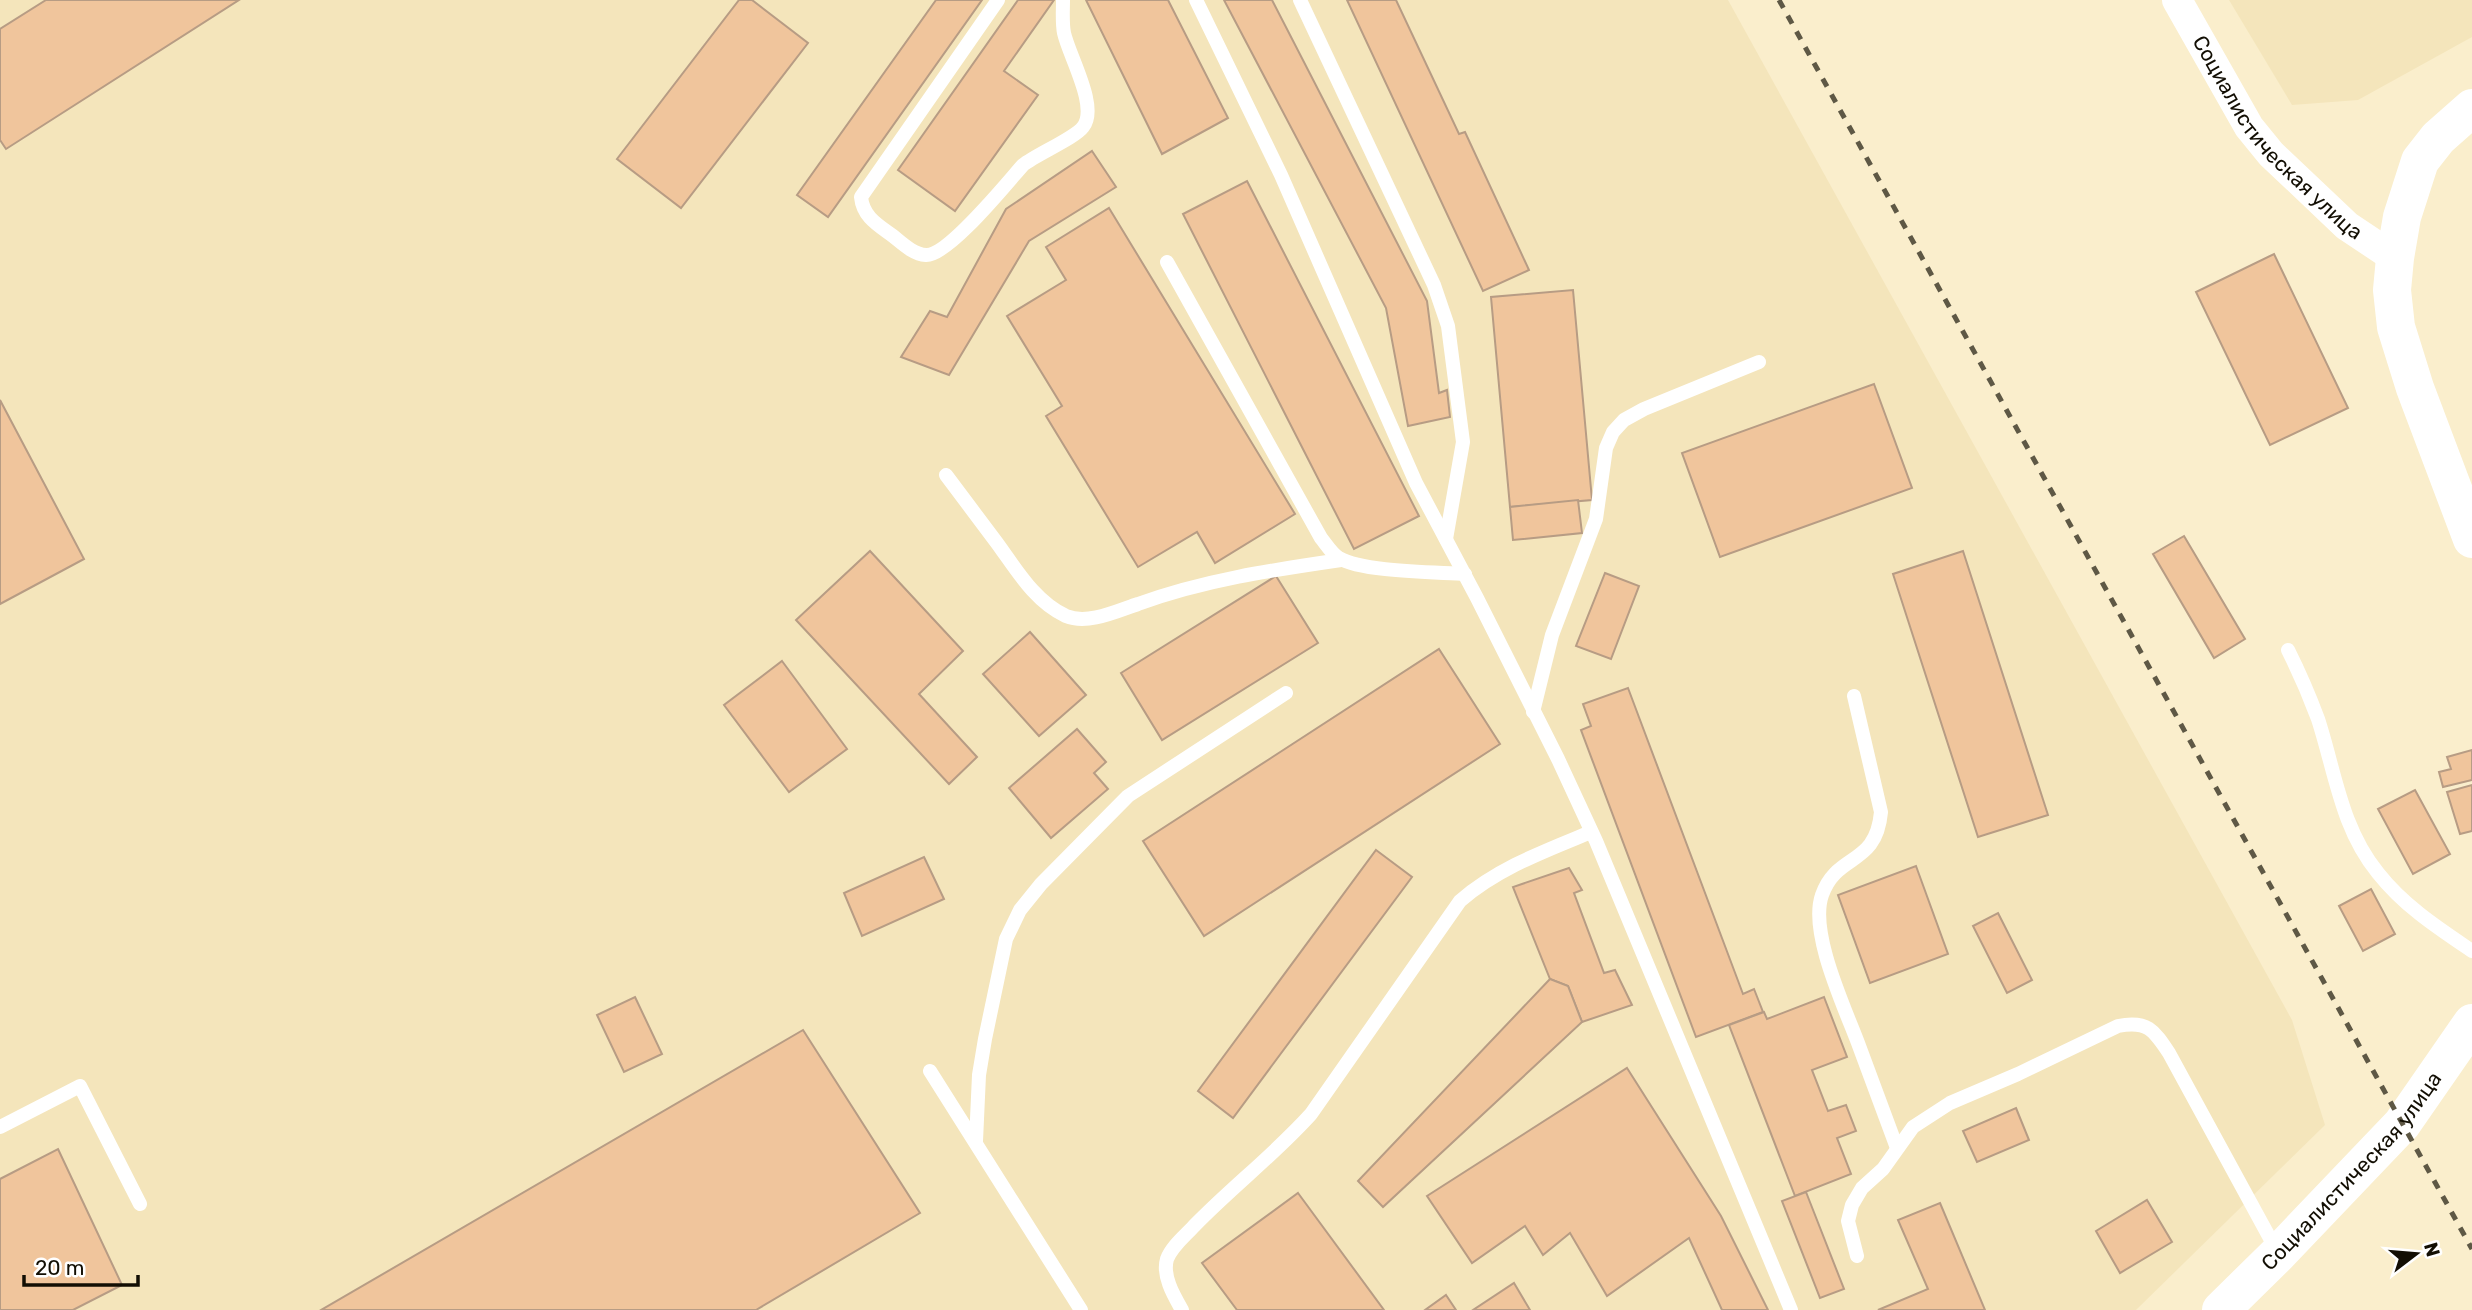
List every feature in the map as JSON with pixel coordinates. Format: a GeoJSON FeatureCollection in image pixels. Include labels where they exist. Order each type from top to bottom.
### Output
{"type":"FeatureCollection","features":[{"type":"Feature","properties":{"kind":"main road","name":"Социалистическая улица"},"geometry":{"type":"LineString","coordinates":[[2472,108],[2438,138],[2420,161],[2402,217],[2392,290],[2396,327],[2415,388],[2472,539]]}},
{"type":"Feature","properties":{"kind":"main road","name":"Социалистическая улица"},"geometry":{"type":"LineString","coordinates":[[2221,1310],[2402,1124],[2472,1023]]}},
{"type":"Feature","properties":{"kind":"street","name":"Социалистическая улица"},"geometry":{"type":"LineString","coordinates":[[2177,0],[2229,95],[2271,154],[2347,226],[2395,258]]}},
{"type":"Feature","properties":{"kind":"lane"},"geometry":{"type":"LineString","coordinates":[[998,0],[861,197],[862,209],[871,220],[916,253],[928,255],[949,245],[1034,156],[1082,129],[1088,116],[1087,103],[1064,32],[1063,0]]}},
{"type":"Feature","properties":{"kind":"lane"},"geometry":{"type":"LineString","coordinates":[[1196,0],[1282,175],[1399,446],[1558,759],[1791,1310]]}},
{"type":"Feature","properties":{"kind":"lane"},"geometry":{"type":"LineString","coordinates":[[1300,0],[1434,285],[1448,326],[1463,442],[1446,538]]}},
{"type":"Feature","properties":{"kind":"lane"},"geometry":{"type":"LineString","coordinates":[[1167,262],[1321,538],[1336,557],[1369,566],[1465,574]]}},
{"type":"Feature","properties":{"kind":"lane"},"geometry":{"type":"LineString","coordinates":[[1533,712],[1552,635],[1596,519],[1606,448],[1613,432],[1624,420],[1644,409],[1759,362]]}},
{"type":"Feature","properties":{"kind":"lane"},"geometry":{"type":"LineString","coordinates":[[946,475],[1044,602],[1066,616],[1080,620],[1121,610],[1176,590],[1227,578],[1341,560]]}},
{"type":"Feature","properties":{"kind":"lane"},"geometry":{"type":"LineString","coordinates":[[2288,650],[2318,721],[2336,786],[2358,844],[2376,871],[2399,897],[2422,917],[2472,951]]}},
{"type":"Feature","properties":{"kind":"lane"},"geometry":{"type":"LineString","coordinates":[[976,1141],[979,1075],[985,1039],[1006,939],[1020,911],[1041,884],[1128,796],[1286,693]]}},
{"type":"Feature","properties":{"kind":"lane"},"geometry":{"type":"LineString","coordinates":[[1854,696],[1881,812],[1879,828],[1873,842],[1865,851],[1832,874],[1818,908],[1819,927],[1829,968],[1897,1148]]}},
{"type":"Feature","properties":{"kind":"lane"},"geometry":{"type":"LineString","coordinates":[[1182,1310],[1172,1291],[1167,1273],[1167,1260],[1175,1246],[1311,1114],[1460,901],[1479,884],[1499,872],[1591,832]]}},
{"type":"Feature","properties":{"kind":"lane"},"geometry":{"type":"LineString","coordinates":[[1857,1256],[1848,1221],[1852,1205],[1862,1188],[1883,1169],[1913,1127],[1950,1103],[2118,1026],[2133,1023],[2144,1025],[2156,1032],[2169,1052],[2278,1254]]}},
{"type":"Feature","properties":{"kind":"lane"},"geometry":{"type":"LineString","coordinates":[[930,1071],[1081,1310]]}},
{"type":"Feature","properties":{"kind":"lane"},"geometry":{"type":"LineString","coordinates":[[0,1127],[80,1086],[140,1204]]}},
{"type":"Feature","properties":{"kind":"shaded area"},"geometry":{"type":"Polygon","coordinates":[[[0,0],[1728,0],[2292,1020],[2325,1125],[2136,1310],[0,1310],[0,0]]]}},
{"type":"Feature","properties":{"kind":"shaded area"},"geometry":{"type":"Polygon","coordinates":[[[2229,0],[2472,0],[2472,37],[2358,100],[2292,105],[2229,0]]]}},
{"type":"Feature","properties":{"kind":"building"},"geometry":{"type":"Polygon","coordinates":[[[46,0],[239,0],[6,149],[0,140],[0,29],[46,0]]]}},
{"type":"Feature","properties":{"kind":"building"},"geometry":{"type":"Polygon","coordinates":[[[739,0],[752,0],[808,43],[681,208],[617,159],[739,0]]]}},
{"type":"Feature","properties":{"kind":"building"},"geometry":{"type":"Polygon","coordinates":[[[936,0],[982,0],[828,217],[797,195],[936,0]]]}},
{"type":"Feature","properties":{"kind":"building"},"geometry":{"type":"Polygon","coordinates":[[[1018,0],[1054,0],[1004,71],[1038,95],[955,211],[898,170],[1018,0]]]}},
{"type":"Feature","properties":{"kind":"building"},"geometry":{"type":"Polygon","coordinates":[[[1086,0],[1168,0],[1228,118],[1162,154],[1086,0]]]}},
{"type":"Feature","properties":{"kind":"building"},"geometry":{"type":"Polygon","coordinates":[[[1224,0],[1272,0],[1427,301],[1439,393],[1447,390],[1450,417],[1408,426],[1386,308],[1224,0]]]}},
{"type":"Feature","properties":{"kind":"building"},"geometry":{"type":"Polygon","coordinates":[[[1347,0],[1396,0],[1459,134],[1465,132],[1529,270],[1483,291],[1347,0]]]}},
{"type":"Feature","properties":{"kind":"building"},"geometry":{"type":"Polygon","coordinates":[[[1092,151],[1116,187],[1029,241],[949,375],[901,357],[930,311],[947,317],[1006,209],[1092,151]]]}},
{"type":"Feature","properties":{"kind":"building"},"geometry":{"type":"Polygon","coordinates":[[[1247,181],[1419,516],[1354,549],[1183,214],[1247,181]]]}},
{"type":"Feature","properties":{"kind":"building"},"geometry":{"type":"Polygon","coordinates":[[[1109,208],[1295,514],[1215,563],[1197,532],[1138,567],[1046,416],[1062,406],[1007,316],[1066,280],[1046,247],[1109,208]]]}},
{"type":"Feature","properties":{"kind":"building"},"geometry":{"type":"Polygon","coordinates":[[[2274,254],[2348,408],[2270,445],[2196,292],[2274,254]]]}},
{"type":"Feature","properties":{"kind":"building"},"geometry":{"type":"Polygon","coordinates":[[[1573,290],[1592,500],[1510,507],[1491,297],[1573,290]]]}},
{"type":"Feature","properties":{"kind":"building"},"geometry":{"type":"Polygon","coordinates":[[[1874,384],[1912,488],[1720,557],[1682,453],[1874,384]]]}},
{"type":"Feature","properties":{"kind":"building"},"geometry":{"type":"Polygon","coordinates":[[[0,400],[84,559],[0,604],[0,400]]]}},
{"type":"Feature","properties":{"kind":"building"},"geometry":{"type":"Polygon","coordinates":[[[1578,500],[1582,533],[1513,540],[1510,507],[1578,500]]]}},
{"type":"Feature","properties":{"kind":"building"},"geometry":{"type":"Polygon","coordinates":[[[2184,536],[2245,639],[2214,658],[2153,554],[2184,536]]]}},
{"type":"Feature","properties":{"kind":"building"},"geometry":{"type":"Polygon","coordinates":[[[870,551],[963,651],[919,694],[977,757],[949,784],[796,620],[870,551]]]}},
{"type":"Feature","properties":{"kind":"building"},"geometry":{"type":"Polygon","coordinates":[[[1963,551],[2048,815],[1978,837],[1893,574],[1963,551]]]}},
{"type":"Feature","properties":{"kind":"building"},"geometry":{"type":"Polygon","coordinates":[[[1605,573],[1639,586],[1611,659],[1576,646],[1605,573]]]}},
{"type":"Feature","properties":{"kind":"building"},"geometry":{"type":"Polygon","coordinates":[[[1276,576],[1318,643],[1162,740],[1121,673],[1276,576]]]}},
{"type":"Feature","properties":{"kind":"building"},"geometry":{"type":"Polygon","coordinates":[[[1030,632],[1086,695],[1039,736],[983,674],[1030,632]]]}},
{"type":"Feature","properties":{"kind":"building"},"geometry":{"type":"Polygon","coordinates":[[[1439,649],[1500,744],[1204,936],[1143,841],[1439,649]]]}},
{"type":"Feature","properties":{"kind":"building"},"geometry":{"type":"Polygon","coordinates":[[[782,661],[847,749],[789,792],[724,705],[782,661]]]}},
{"type":"Feature","properties":{"kind":"building"},"geometry":{"type":"Polygon","coordinates":[[[1628,688],[1743,994],[1754,989],[1763,1012],[1696,1037],[1581,730],[1591,726],[1583,704],[1628,688]]]}},
{"type":"Feature","properties":{"kind":"building"},"geometry":{"type":"Polygon","coordinates":[[[1077,729],[1106,762],[1094,773],[1108,789],[1051,838],[1009,788],[1077,729]]]}},
{"type":"Feature","properties":{"kind":"building"},"geometry":{"type":"Polygon","coordinates":[[[2472,750],[2472,780],[2443,787],[2439,772],[2451,769],[2447,757],[2472,750]]]}},
{"type":"Feature","properties":{"kind":"building"},"geometry":{"type":"Polygon","coordinates":[[[2472,785],[2472,831],[2460,834],[2447,792],[2472,785]]]}},
{"type":"Feature","properties":{"kind":"building"},"geometry":{"type":"Polygon","coordinates":[[[2415,790],[2450,854],[2413,874],[2378,809],[2415,790]]]}},
{"type":"Feature","properties":{"kind":"building"},"geometry":{"type":"Polygon","coordinates":[[[1376,850],[1412,877],[1233,1118],[1198,1091],[1376,850]]]}},
{"type":"Feature","properties":{"kind":"building"},"geometry":{"type":"Polygon","coordinates":[[[924,857],[944,899],[862,936],[844,893],[924,857]]]}},
{"type":"Feature","properties":{"kind":"building"},"geometry":{"type":"Polygon","coordinates":[[[1916,866],[1948,954],[1870,983],[1838,895],[1916,866]]]}},
{"type":"Feature","properties":{"kind":"building"},"geometry":{"type":"Polygon","coordinates":[[[1569,868],[1582,890],[1574,893],[1604,973],[1615,970],[1632,1005],[1582,1022],[1568,986],[1550,979],[1513,887],[1569,868]]]}},
{"type":"Feature","properties":{"kind":"building"},"geometry":{"type":"Polygon","coordinates":[[[2371,889],[2395,934],[2363,951],[2339,906],[2371,889]]]}},
{"type":"Feature","properties":{"kind":"building"},"geometry":{"type":"Polygon","coordinates":[[[1998,913],[2032,980],[2007,993],[1973,926],[1998,913]]]}},
{"type":"Feature","properties":{"kind":"building"},"geometry":{"type":"Polygon","coordinates":[[[1550,979],[1568,986],[1582,1022],[1383,1207],[1358,1181],[1550,979]]]}},
{"type":"Feature","properties":{"kind":"building"},"geometry":{"type":"Polygon","coordinates":[[[635,997],[662,1054],[624,1072],[597,1015],[635,997]]]}},
{"type":"Feature","properties":{"kind":"building"},"geometry":{"type":"Polygon","coordinates":[[[1824,997],[1847,1057],[1812,1070],[1828,1111],[1846,1105],[1856,1131],[1837,1138],[1851,1174],[1795,1196],[1729,1025],[1764,1012],[1767,1019],[1824,997]]]}},
{"type":"Feature","properties":{"kind":"building"},"geometry":{"type":"Polygon","coordinates":[[[803,1030],[920,1213],[756,1310],[321,1310],[803,1030]]]}},
{"type":"Feature","properties":{"kind":"building"},"geometry":{"type":"Polygon","coordinates":[[[1627,1068],[1721,1216],[1768,1310],[1722,1310],[1689,1238],[1607,1296],[1570,1233],[1543,1255],[1525,1226],[1472,1263],[1427,1196],[1627,1068]]]}},
{"type":"Feature","properties":{"kind":"building"},"geometry":{"type":"Polygon","coordinates":[[[2016,1108],[2029,1140],[1977,1162],[1963,1131],[2016,1108]]]}},
{"type":"Feature","properties":{"kind":"building"},"geometry":{"type":"Polygon","coordinates":[[[58,1149],[122,1285],[73,1310],[0,1310],[0,1179],[58,1149]]]}},
{"type":"Feature","properties":{"kind":"building"},"geometry":{"type":"Polygon","coordinates":[[[1806,1192],[1844,1289],[1820,1298],[1782,1201],[1806,1192]]]}},
{"type":"Feature","properties":{"kind":"building"},"geometry":{"type":"Polygon","coordinates":[[[1298,1193],[1384,1310],[1237,1310],[1202,1263],[1298,1193]]]}},
{"type":"Feature","properties":{"kind":"building"},"geometry":{"type":"Polygon","coordinates":[[[2147,1200],[2172,1242],[2120,1273],[2096,1231],[2147,1200]]]}},
{"type":"Feature","properties":{"kind":"building"},"geometry":{"type":"Polygon","coordinates":[[[1940,1203],[1985,1310],[1878,1310],[1928,1289],[1898,1220],[1940,1203]]]}},
{"type":"Feature","properties":{"kind":"building"},"geometry":{"type":"Polygon","coordinates":[[[1514,1283],[1530,1310],[1473,1310],[1514,1283]]]}},
{"type":"Feature","properties":{"kind":"building"},"geometry":{"type":"Polygon","coordinates":[[[1446,1295],[1456,1310],[1425,1310],[1446,1295]]]}},
{"type":"Feature","properties":{"kind":"railway"},"geometry":{"type":"LineString","coordinates":[[1779,0],[2472,1249]]}}]}
